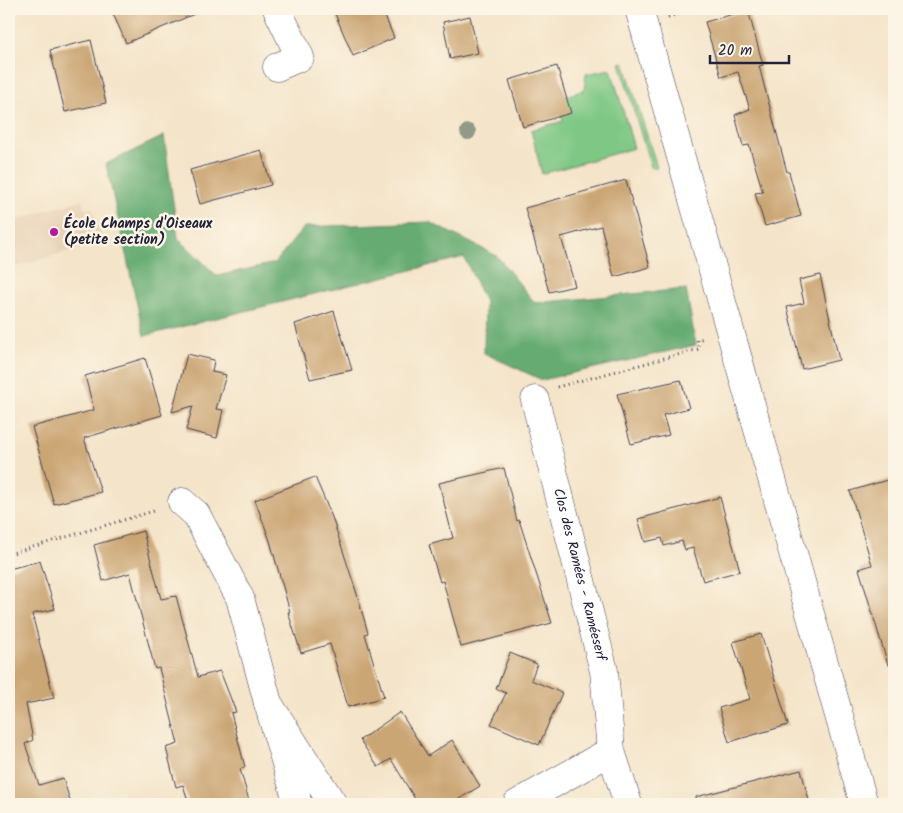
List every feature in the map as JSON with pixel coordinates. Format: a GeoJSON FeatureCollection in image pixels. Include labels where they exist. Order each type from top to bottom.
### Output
{"type":"FeatureCollection","features":[{"type":"Feature","properties":{"kind":"street"},"geometry":{"type":"LineString","coordinates":[[277,9],[300,57],[277,67]]}},
{"type":"Feature","properties":{"kind":"street"},"geometry":{"type":"LineString","coordinates":[[639,9],[864,804]]}},
{"type":"Feature","properties":{"kind":"street","name":"Clos des Ramées - Raméeserf"},"geometry":{"type":"LineString","coordinates":[[535,400],[604,670],[611,751],[628,804]]}},
{"type":"Feature","properties":{"kind":"street"},"geometry":{"type":"LineString","coordinates":[[182,502],[196,514],[240,598],[268,703],[298,804]]}},
{"type":"Feature","properties":{"kind":"street"},"geometry":{"type":"LineString","coordinates":[[268,703],[333,804]]}},
{"type":"Feature","properties":{"kind":"street"},"geometry":{"type":"LineString","coordinates":[[517,804],[611,751]]}},
{"type":"Feature","properties":{"kind":"path"},"geometry":{"type":"LineString","coordinates":[[535,400],[541,391],[699,349],[697,340],[730,332]]}},
{"type":"Feature","properties":{"kind":"path"},"geometry":{"type":"LineString","coordinates":[[9,554],[182,502]]}},
{"type":"Feature","properties":{"kind":"shaded area","name":"École Champs d'Oiseaux (petite section)"},"geometry":{"type":"Polygon","coordinates":[[[82,200],[85,209],[92,208],[103,241],[9,269],[9,222],[82,200]]]}},
{"type":"Feature","properties":{"kind":"green space"},"geometry":{"type":"Polygon","coordinates":[[[624,62],[657,167],[651,168],[620,63],[624,62]]]}},
{"type":"Feature","properties":{"kind":"green space"},"geometry":{"type":"Polygon","coordinates":[[[611,69],[634,148],[542,174],[531,130],[563,121],[557,99],[584,90],[586,74],[611,69]]]}},
{"type":"Feature","properties":{"kind":"green space"},"geometry":{"type":"Polygon","coordinates":[[[164,136],[178,238],[217,276],[275,263],[304,227],[429,222],[497,256],[535,303],[686,289],[696,345],[542,380],[484,353],[485,302],[464,257],[144,336],[106,164],[164,136]]]}},
{"type":"Feature","properties":{"kind":"building"},"geometry":{"type":"Polygon","coordinates":[[[111,9],[206,9],[126,43],[111,9]]]}},
{"type":"Feature","properties":{"kind":"building"},"geometry":{"type":"Polygon","coordinates":[[[333,9],[382,9],[394,38],[353,56],[333,9]]]}},
{"type":"Feature","properties":{"kind":"building"},"geometry":{"type":"Polygon","coordinates":[[[748,10],[763,65],[759,66],[787,172],[789,172],[801,216],[765,226],[755,193],[763,192],[749,145],[743,146],[735,115],[750,109],[738,72],[721,77],[705,22],[748,10]]]}},
{"type":"Feature","properties":{"kind":"building"},"geometry":{"type":"Polygon","coordinates":[[[470,16],[478,53],[450,59],[443,22],[470,16]]]}},
{"type":"Feature","properties":{"kind":"building"},"geometry":{"type":"Polygon","coordinates":[[[91,40],[106,103],[65,112],[50,50],[91,40]]]}},
{"type":"Feature","properties":{"kind":"building"},"geometry":{"type":"Polygon","coordinates":[[[557,66],[571,113],[523,127],[509,80],[557,66]]]}},
{"type":"Feature","properties":{"kind":"building"},"geometry":{"type":"Polygon","coordinates":[[[261,150],[271,185],[200,204],[190,170],[261,150]]]}},
{"type":"Feature","properties":{"kind":"building"},"geometry":{"type":"Polygon","coordinates":[[[626,180],[650,267],[614,277],[601,226],[561,237],[575,286],[549,292],[525,208],[626,180]]]}},
{"type":"Feature","properties":{"kind":"building"},"geometry":{"type":"Polygon","coordinates":[[[820,275],[839,360],[802,369],[787,307],[804,303],[799,280],[820,275]]]}},
{"type":"Feature","properties":{"kind":"building"},"geometry":{"type":"Polygon","coordinates":[[[334,311],[352,370],[310,379],[295,324],[334,311]]]}},
{"type":"Feature","properties":{"kind":"building"},"geometry":{"type":"Polygon","coordinates":[[[187,354],[214,360],[212,372],[226,375],[216,409],[223,410],[217,438],[186,430],[193,406],[172,412],[187,354]]]}},
{"type":"Feature","properties":{"kind":"building"},"geometry":{"type":"Polygon","coordinates":[[[145,358],[162,415],[84,438],[101,492],[54,504],[32,427],[94,410],[85,376],[145,358]]]}},
{"type":"Feature","properties":{"kind":"building"},"geometry":{"type":"Polygon","coordinates":[[[681,380],[689,408],[663,415],[669,435],[631,444],[617,394],[681,380]]]}},
{"type":"Feature","properties":{"kind":"building"},"geometry":{"type":"Polygon","coordinates":[[[504,468],[517,521],[519,520],[552,623],[461,647],[443,581],[440,582],[429,545],[453,538],[439,483],[504,468]]]}},
{"type":"Feature","properties":{"kind":"building"},"geometry":{"type":"Polygon","coordinates":[[[315,477],[332,517],[356,591],[368,633],[365,634],[384,697],[348,707],[330,644],[301,653],[288,612],[290,612],[270,541],[255,500],[315,477]]]}},
{"type":"Feature","properties":{"kind":"building"},"geometry":{"type":"Polygon","coordinates":[[[894,478],[894,664],[888,665],[859,569],[872,565],[850,491],[894,478]]]}},
{"type":"Feature","properties":{"kind":"building"},"geometry":{"type":"Polygon","coordinates":[[[720,497],[740,571],[703,581],[693,548],[685,550],[682,541],[664,546],[662,538],[645,542],[638,519],[720,497]]]}},
{"type":"Feature","properties":{"kind":"building"},"geometry":{"type":"Polygon","coordinates":[[[143,531],[161,599],[176,596],[198,677],[220,671],[236,712],[231,713],[245,767],[240,769],[250,804],[189,804],[183,785],[176,787],[166,748],[178,744],[159,668],[155,669],[130,573],[103,581],[94,545],[143,531]]]}},
{"type":"Feature","properties":{"kind":"building"},"geometry":{"type":"Polygon","coordinates":[[[40,561],[55,609],[32,614],[54,698],[26,704],[33,740],[25,744],[39,785],[63,778],[71,804],[9,804],[9,569],[40,561]]]}},
{"type":"Feature","properties":{"kind":"building"},"geometry":{"type":"Polygon","coordinates":[[[761,634],[788,725],[729,742],[719,708],[750,699],[733,642],[761,634]]]}},
{"type":"Feature","properties":{"kind":"building"},"geometry":{"type":"Polygon","coordinates":[[[510,653],[537,664],[531,680],[562,693],[539,745],[491,724],[506,693],[496,689],[510,653]]]}},
{"type":"Feature","properties":{"kind":"building"},"geometry":{"type":"Polygon","coordinates":[[[400,712],[428,756],[452,740],[480,786],[451,804],[418,804],[391,759],[378,767],[360,740],[400,712]]]}},
{"type":"Feature","properties":{"kind":"building"},"geometry":{"type":"Polygon","coordinates":[[[801,770],[810,804],[697,804],[696,797],[801,770]]]}},
{"type":"Feature","properties":{"kind":"place","name":"École Champs d'Oiseaux (petite section)"},"geometry":{"type":"Point","coordinates":[54,232]}}]}
